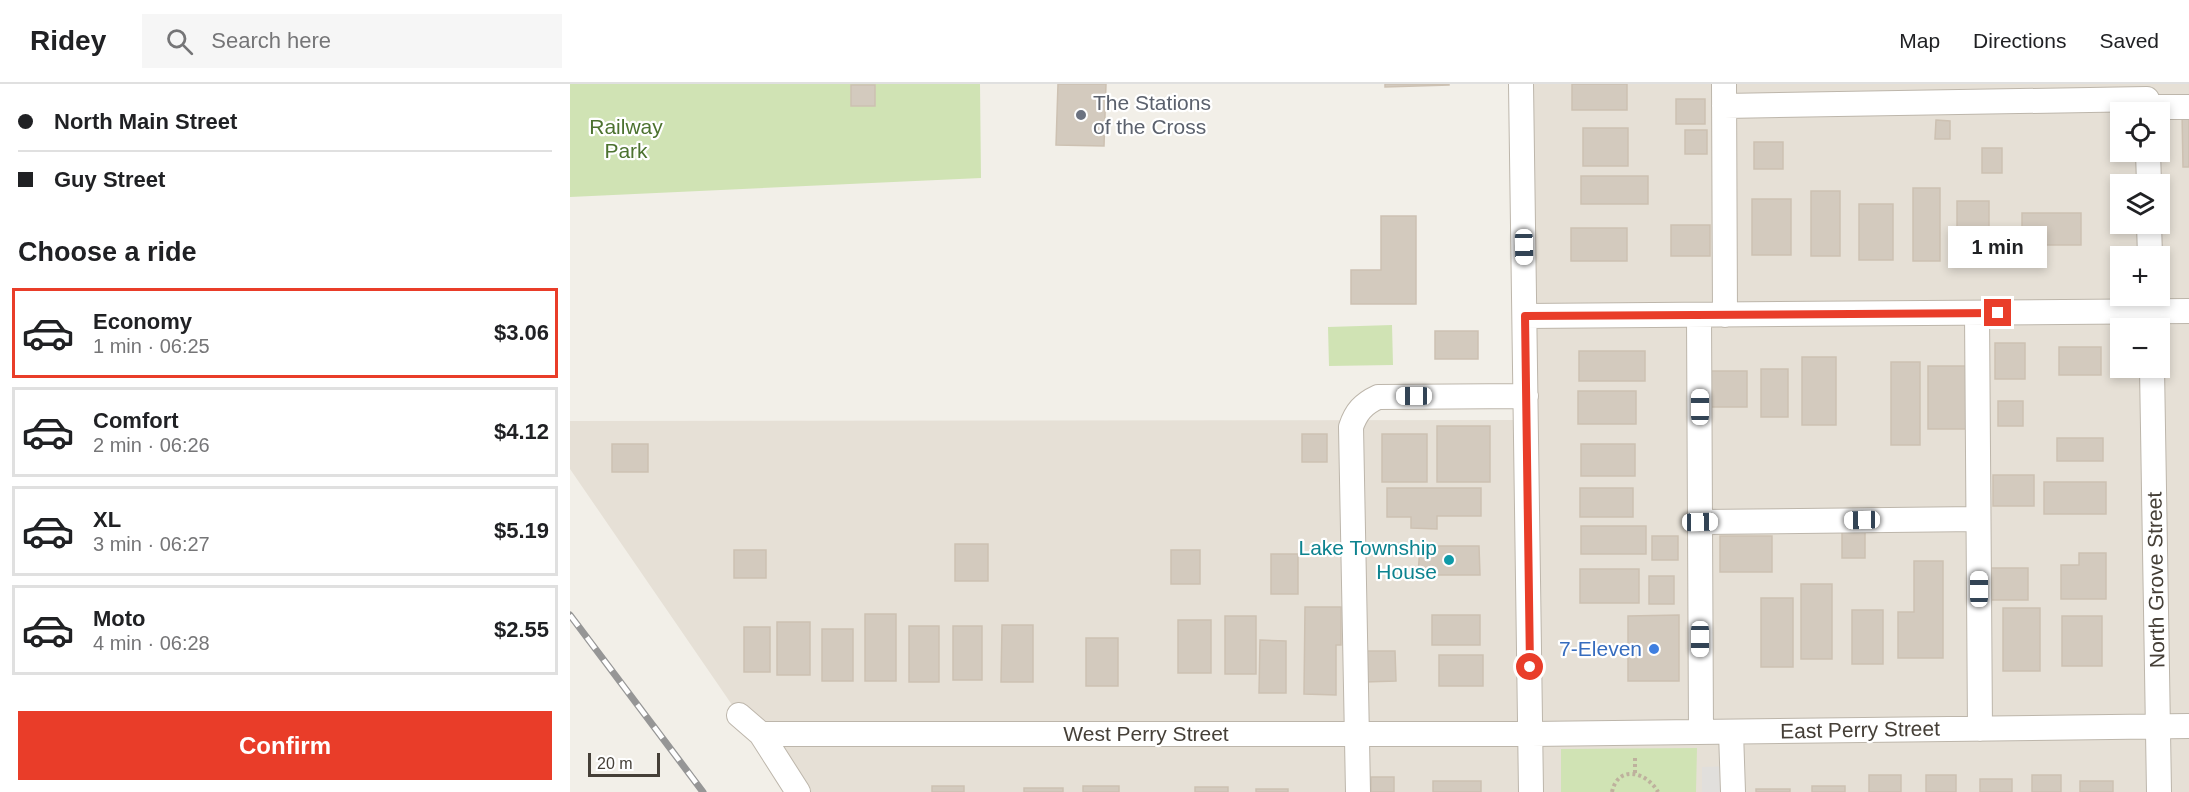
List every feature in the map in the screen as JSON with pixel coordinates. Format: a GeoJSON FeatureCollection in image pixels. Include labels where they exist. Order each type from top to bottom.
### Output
{"type":"FeatureCollection","features":[{"type":"Feature","properties":{"kind":"street"},"geometry":{"type":"LineString","coordinates":[[1521,84],[1532,792]]}},
{"type":"Feature","properties":{"kind":"street"},"geometry":{"type":"LineString","coordinates":[[1725,315],[1724,95],[2147,101],[2189,107]]}},
{"type":"Feature","properties":{"kind":"street"},"geometry":{"type":"LineString","coordinates":[[1525,316],[2189,311]]}},
{"type":"Feature","properties":{"kind":"street"},"geometry":{"type":"LineString","coordinates":[[1977,313],[1980,729]]}},
{"type":"Feature","properties":{"kind":"street"},"geometry":{"type":"LineString","coordinates":[[1699,315],[1701,732]]}},
{"type":"Feature","properties":{"kind":"street","name":"North Grove Street"},"geometry":{"type":"LineString","coordinates":[[2152,378],[2159,792]]}},
{"type":"Feature","properties":{"kind":"street"},"geometry":{"type":"LineString","coordinates":[[1358,792],[1351,427],[1355,415],[1366,402],[1378,397],[1526,396]]}},
{"type":"Feature","properties":{"kind":"street"},"geometry":{"type":"LineString","coordinates":[[1700,522],[1978,519]]}},
{"type":"Feature","properties":{"kind":"street"},"geometry":{"type":"LineString","coordinates":[[739,715],[761,734],[798,792]]}},
{"type":"Feature","properties":{"kind":"street","name":"East Perry Street"},"geometry":{"type":"LineString","coordinates":[[1531,734],[2189,726]]}},
{"type":"Feature","properties":{"kind":"street"},"geometry":{"type":"LineString","coordinates":[[1731,732],[1733,792]]}},
{"type":"Feature","properties":{"kind":"street","name":"West Perry Street"},"geometry":{"type":"LineString","coordinates":[[761,734],[1531,734]]}},
{"type":"Feature","properties":{"kind":"path"},"geometry":{"type":"LineString","coordinates":[[1635,748],[1635,773]]}},
{"type":"Feature","properties":{"kind":"path"},"geometry":{"type":"LineString","coordinates":[[1612,792],[1614,785],[1622,777],[1635,773],[1646,777],[1658,792]]}},
{"type":"Feature","properties":{"kind":"shaded area"},"geometry":{"type":"Polygon","coordinates":[[[1521,84],[2189,84],[2189,792],[802,792],[739,715],[570,469],[570,421],[1526,420],[1521,84]]]}},
{"type":"Feature","properties":{"kind":"shaded area"},"geometry":{"type":"Polygon","coordinates":[[[1732,766],[1733,792],[1702,792],[1702,767],[1732,766]]]}},
{"type":"Feature","properties":{"kind":"green space","name":"Railway Park"},"geometry":{"type":"Polygon","coordinates":[[[570,84],[980,84],[981,178],[570,197],[570,84]]]}},
{"type":"Feature","properties":{"kind":"green space"},"geometry":{"type":"Polygon","coordinates":[[[1392,325],[1393,365],[1329,366],[1328,327],[1392,325]]]}},
{"type":"Feature","properties":{"kind":"green space"},"geometry":{"type":"Polygon","coordinates":[[[1697,748],[1696,792],[1561,792],[1561,749],[1697,748]]]}},
{"type":"Feature","properties":{"kind":"building","name":"The Stations of the Cross"},"geometry":{"type":"Polygon","coordinates":[[[1058,84],[1106,84],[1104,146],[1056,145],[1058,84]]]}},
{"type":"Feature","properties":{"kind":"building"},"geometry":{"type":"Polygon","coordinates":[[[1385,84],[1449,84],[1449,85],[1385,87],[1385,84]]]}},
{"type":"Feature","properties":{"kind":"building"},"geometry":{"type":"Polygon","coordinates":[[[1572,84],[1627,84],[1627,110],[1572,110],[1572,84]]]}},
{"type":"Feature","properties":{"kind":"building"},"geometry":{"type":"Polygon","coordinates":[[[851,85],[875,85],[875,106],[851,106],[851,85]]]}},
{"type":"Feature","properties":{"kind":"building"},"geometry":{"type":"Polygon","coordinates":[[[1676,99],[1705,99],[1705,124],[1676,124],[1676,99]]]}},
{"type":"Feature","properties":{"kind":"building"},"geometry":{"type":"Polygon","coordinates":[[[2182,112],[2189,112],[2189,167],[2183,167],[2182,112]]]}},
{"type":"Feature","properties":{"kind":"building"},"geometry":{"type":"Polygon","coordinates":[[[1936,120],[1950,121],[1950,139],[1935,139],[1936,120]]]}},
{"type":"Feature","properties":{"kind":"building"},"geometry":{"type":"Polygon","coordinates":[[[1583,128],[1628,128],[1628,166],[1583,166],[1583,128]]]}},
{"type":"Feature","properties":{"kind":"building"},"geometry":{"type":"Polygon","coordinates":[[[1685,130],[1707,130],[1707,154],[1685,154],[1685,130]]]}},
{"type":"Feature","properties":{"kind":"building"},"geometry":{"type":"Polygon","coordinates":[[[1754,142],[1783,142],[1783,169],[1754,169],[1754,142]]]}},
{"type":"Feature","properties":{"kind":"building"},"geometry":{"type":"Polygon","coordinates":[[[1982,148],[2002,148],[2002,173],[1982,173],[1982,148]]]}},
{"type":"Feature","properties":{"kind":"building"},"geometry":{"type":"Polygon","coordinates":[[[1581,176],[1648,176],[1648,204],[1581,204],[1581,176]]]}},
{"type":"Feature","properties":{"kind":"building"},"geometry":{"type":"Polygon","coordinates":[[[1913,188],[1940,188],[1940,261],[1913,261],[1913,188]]]}},
{"type":"Feature","properties":{"kind":"building"},"geometry":{"type":"Polygon","coordinates":[[[1811,191],[1840,191],[1840,256],[1811,256],[1811,191]]]}},
{"type":"Feature","properties":{"kind":"building"},"geometry":{"type":"Polygon","coordinates":[[[1752,199],[1791,199],[1791,255],[1752,255],[1752,199]]]}},
{"type":"Feature","properties":{"kind":"building"},"geometry":{"type":"Polygon","coordinates":[[[1957,201],[1989,201],[1989,261],[1957,261],[1957,201]]]}},
{"type":"Feature","properties":{"kind":"building"},"geometry":{"type":"Polygon","coordinates":[[[1859,204],[1893,204],[1893,260],[1859,260],[1859,204]]]}},
{"type":"Feature","properties":{"kind":"building"},"geometry":{"type":"Polygon","coordinates":[[[2022,213],[2081,213],[2081,245],[2022,245],[2022,213]]]}},
{"type":"Feature","properties":{"kind":"building"},"geometry":{"type":"Polygon","coordinates":[[[1381,216],[1416,216],[1416,304],[1351,304],[1351,270],[1381,270],[1381,216]]]}},
{"type":"Feature","properties":{"kind":"building"},"geometry":{"type":"Polygon","coordinates":[[[1671,225],[1710,225],[1710,256],[1671,256],[1671,225]]]}},
{"type":"Feature","properties":{"kind":"building"},"geometry":{"type":"Polygon","coordinates":[[[1571,228],[1627,228],[1627,261],[1571,261],[1571,228]]]}},
{"type":"Feature","properties":{"kind":"building"},"geometry":{"type":"Polygon","coordinates":[[[1435,331],[1478,331],[1478,359],[1435,359],[1435,331]]]}},
{"type":"Feature","properties":{"kind":"building"},"geometry":{"type":"Polygon","coordinates":[[[1995,343],[2025,343],[2025,379],[1995,379],[1995,343]]]}},
{"type":"Feature","properties":{"kind":"building"},"geometry":{"type":"Polygon","coordinates":[[[2059,347],[2101,347],[2101,375],[2059,375],[2059,347]]]}},
{"type":"Feature","properties":{"kind":"building"},"geometry":{"type":"Polygon","coordinates":[[[1579,351],[1645,351],[1645,381],[1579,381],[1579,351]]]}},
{"type":"Feature","properties":{"kind":"building"},"geometry":{"type":"Polygon","coordinates":[[[1802,357],[1836,357],[1836,425],[1802,425],[1802,357]]]}},
{"type":"Feature","properties":{"kind":"building"},"geometry":{"type":"Polygon","coordinates":[[[1891,362],[1920,362],[1920,445],[1891,445],[1891,362]]]}},
{"type":"Feature","properties":{"kind":"building"},"geometry":{"type":"Polygon","coordinates":[[[1928,366],[1966,366],[1966,429],[1928,429],[1928,366]]]}},
{"type":"Feature","properties":{"kind":"building"},"geometry":{"type":"Polygon","coordinates":[[[1761,369],[1788,369],[1788,417],[1761,417],[1761,369]]]}},
{"type":"Feature","properties":{"kind":"building"},"geometry":{"type":"Polygon","coordinates":[[[1711,371],[1747,371],[1747,407],[1711,407],[1711,371]]]}},
{"type":"Feature","properties":{"kind":"building"},"geometry":{"type":"Polygon","coordinates":[[[1578,391],[1636,391],[1636,424],[1578,424],[1578,391]]]}},
{"type":"Feature","properties":{"kind":"building"},"geometry":{"type":"Polygon","coordinates":[[[1998,401],[2023,401],[2023,426],[1998,426],[1998,401]]]}},
{"type":"Feature","properties":{"kind":"building"},"geometry":{"type":"Polygon","coordinates":[[[1437,426],[1490,426],[1490,482],[1437,482],[1437,426]]]}},
{"type":"Feature","properties":{"kind":"building"},"geometry":{"type":"Polygon","coordinates":[[[1302,434],[1327,434],[1327,462],[1302,462],[1302,434]]]}},
{"type":"Feature","properties":{"kind":"building"},"geometry":{"type":"Polygon","coordinates":[[[1382,434],[1427,434],[1427,482],[1382,482],[1382,434]]]}},
{"type":"Feature","properties":{"kind":"building"},"geometry":{"type":"Polygon","coordinates":[[[2057,438],[2103,438],[2103,461],[2057,461],[2057,438]]]}},
{"type":"Feature","properties":{"kind":"building"},"geometry":{"type":"Polygon","coordinates":[[[612,444],[648,444],[648,472],[612,472],[612,444]]]}},
{"type":"Feature","properties":{"kind":"building"},"geometry":{"type":"Polygon","coordinates":[[[1581,444],[1635,444],[1635,476],[1581,476],[1581,444]]]}},
{"type":"Feature","properties":{"kind":"building"},"geometry":{"type":"Polygon","coordinates":[[[1993,475],[2034,475],[2034,506],[1993,506],[1993,475]]]}},
{"type":"Feature","properties":{"kind":"building"},"geometry":{"type":"Polygon","coordinates":[[[2044,482],[2106,482],[2106,514],[2044,514],[2044,482]]]}},
{"type":"Feature","properties":{"kind":"building"},"geometry":{"type":"Polygon","coordinates":[[[1387,488],[1481,488],[1481,516],[1437,516],[1437,529],[1411,528],[1411,517],[1387,517],[1387,488]]]}},
{"type":"Feature","properties":{"kind":"building"},"geometry":{"type":"Polygon","coordinates":[[[1580,488],[1633,488],[1633,517],[1580,517],[1580,488]]]}},
{"type":"Feature","properties":{"kind":"building"},"geometry":{"type":"Polygon","coordinates":[[[1581,526],[1646,526],[1646,554],[1581,554],[1581,526]]]}},
{"type":"Feature","properties":{"kind":"building"},"geometry":{"type":"Polygon","coordinates":[[[1842,528],[1865,528],[1865,558],[1842,558],[1842,528]]]}},
{"type":"Feature","properties":{"kind":"building"},"geometry":{"type":"Polygon","coordinates":[[[1652,536],[1678,536],[1678,560],[1652,560],[1652,536]]]}},
{"type":"Feature","properties":{"kind":"building"},"geometry":{"type":"Polygon","coordinates":[[[1720,536],[1772,536],[1772,572],[1720,572],[1720,536]]]}},
{"type":"Feature","properties":{"kind":"building"},"geometry":{"type":"Polygon","coordinates":[[[955,544],[988,544],[988,581],[955,581],[955,544]]]}},
{"type":"Feature","properties":{"kind":"building","name":"Lake Township House"},"geometry":{"type":"Polygon","coordinates":[[[1420,546],[1479,546],[1480,575],[1418,575],[1420,546]]]}},
{"type":"Feature","properties":{"kind":"building"},"geometry":{"type":"Polygon","coordinates":[[[734,550],[766,550],[766,578],[734,578],[734,550]]]}},
{"type":"Feature","properties":{"kind":"building"},"geometry":{"type":"Polygon","coordinates":[[[1171,550],[1200,550],[1200,584],[1171,584],[1171,550]]]}},
{"type":"Feature","properties":{"kind":"building"},"geometry":{"type":"Polygon","coordinates":[[[2079,553],[2106,553],[2106,599],[2061,599],[2061,565],[2079,565],[2079,553]]]}},
{"type":"Feature","properties":{"kind":"building"},"geometry":{"type":"Polygon","coordinates":[[[1271,554],[1298,554],[1298,594],[1271,594],[1271,554]]]}},
{"type":"Feature","properties":{"kind":"building"},"geometry":{"type":"Polygon","coordinates":[[[1914,561],[1943,561],[1943,658],[1898,658],[1898,612],[1914,612],[1914,561]]]}},
{"type":"Feature","properties":{"kind":"building"},"geometry":{"type":"Polygon","coordinates":[[[1991,568],[2028,568],[2028,600],[1991,600],[1991,568]]]}},
{"type":"Feature","properties":{"kind":"building"},"geometry":{"type":"Polygon","coordinates":[[[1580,569],[1639,569],[1639,603],[1580,603],[1580,569]]]}},
{"type":"Feature","properties":{"kind":"building"},"geometry":{"type":"Polygon","coordinates":[[[1649,576],[1674,576],[1674,604],[1649,604],[1649,576]]]}},
{"type":"Feature","properties":{"kind":"building"},"geometry":{"type":"Polygon","coordinates":[[[1801,584],[1832,584],[1832,659],[1801,659],[1801,584]]]}},
{"type":"Feature","properties":{"kind":"building"},"geometry":{"type":"Polygon","coordinates":[[[1761,598],[1793,598],[1793,667],[1761,667],[1761,598]]]}},
{"type":"Feature","properties":{"kind":"building"},"geometry":{"type":"Polygon","coordinates":[[[1305,607],[1341,607],[1341,645],[1336,645],[1336,695],[1304,694],[1305,607]]]}},
{"type":"Feature","properties":{"kind":"building"},"geometry":{"type":"Polygon","coordinates":[[[2003,608],[2040,608],[2040,671],[2003,671],[2003,608]]]}},
{"type":"Feature","properties":{"kind":"building"},"geometry":{"type":"Polygon","coordinates":[[[1852,610],[1883,610],[1883,664],[1852,664],[1852,610]]]}},
{"type":"Feature","properties":{"kind":"building"},"geometry":{"type":"Polygon","coordinates":[[[865,614],[896,614],[896,681],[865,681],[865,614]]]}},
{"type":"Feature","properties":{"kind":"building"},"geometry":{"type":"Polygon","coordinates":[[[1432,615],[1480,615],[1480,645],[1432,645],[1432,615]]]}},
{"type":"Feature","properties":{"kind":"building","name":"7-Eleven"},"geometry":{"type":"Polygon","coordinates":[[[1679,615],[1679,681],[1628,681],[1628,616],[1679,615]]]}},
{"type":"Feature","properties":{"kind":"building"},"geometry":{"type":"Polygon","coordinates":[[[1225,616],[1256,616],[1256,674],[1225,674],[1225,616]]]}},
{"type":"Feature","properties":{"kind":"building"},"geometry":{"type":"Polygon","coordinates":[[[2062,616],[2102,616],[2102,666],[2062,666],[2062,616]]]}},
{"type":"Feature","properties":{"kind":"building"},"geometry":{"type":"Polygon","coordinates":[[[1178,620],[1211,620],[1211,673],[1178,673],[1178,620]]]}},
{"type":"Feature","properties":{"kind":"building"},"geometry":{"type":"Polygon","coordinates":[[[777,622],[810,622],[810,675],[777,675],[777,622]]]}},
{"type":"Feature","properties":{"kind":"building"},"geometry":{"type":"Polygon","coordinates":[[[1002,625],[1033,625],[1033,682],[1001,682],[1002,625]]]}},
{"type":"Feature","properties":{"kind":"building"},"geometry":{"type":"Polygon","coordinates":[[[909,626],[939,626],[939,682],[909,682],[909,626]]]}},
{"type":"Feature","properties":{"kind":"building"},"geometry":{"type":"Polygon","coordinates":[[[953,626],[982,626],[982,680],[953,680],[953,626]]]}},
{"type":"Feature","properties":{"kind":"building"},"geometry":{"type":"Polygon","coordinates":[[[744,627],[770,627],[770,672],[744,672],[744,627]]]}},
{"type":"Feature","properties":{"kind":"building"},"geometry":{"type":"Polygon","coordinates":[[[822,629],[853,629],[853,681],[822,681],[822,629]]]}},
{"type":"Feature","properties":{"kind":"building"},"geometry":{"type":"Polygon","coordinates":[[[1086,638],[1118,638],[1118,686],[1086,686],[1086,638]]]}},
{"type":"Feature","properties":{"kind":"building"},"geometry":{"type":"Polygon","coordinates":[[[1260,640],[1286,641],[1286,693],[1259,693],[1260,640]]]}},
{"type":"Feature","properties":{"kind":"building"},"geometry":{"type":"Polygon","coordinates":[[[1365,651],[1395,651],[1396,681],[1365,682],[1365,651]]]}},
{"type":"Feature","properties":{"kind":"building"},"geometry":{"type":"Polygon","coordinates":[[[1439,655],[1483,655],[1483,686],[1439,686],[1439,655]]]}},
{"type":"Feature","properties":{"kind":"building"},"geometry":{"type":"Polygon","coordinates":[[[1869,775],[1901,775],[1901,792],[1869,792],[1869,775]]]}},
{"type":"Feature","properties":{"kind":"building"},"geometry":{"type":"Polygon","coordinates":[[[1926,775],[1956,775],[1956,792],[1926,792],[1926,775]]]}},
{"type":"Feature","properties":{"kind":"building"},"geometry":{"type":"Polygon","coordinates":[[[2032,775],[2061,775],[2061,792],[2032,792],[2032,775]]]}},
{"type":"Feature","properties":{"kind":"building"},"geometry":{"type":"Polygon","coordinates":[[[1371,777],[1394,777],[1394,792],[1371,792],[1371,777]]]}},
{"type":"Feature","properties":{"kind":"building"},"geometry":{"type":"Polygon","coordinates":[[[1980,779],[2012,779],[2012,792],[1980,792],[1980,779]]]}},
{"type":"Feature","properties":{"kind":"building"},"geometry":{"type":"Polygon","coordinates":[[[1433,781],[1481,781],[1481,792],[1433,792],[1433,781]]]}},
{"type":"Feature","properties":{"kind":"building"},"geometry":{"type":"Polygon","coordinates":[[[2080,781],[2113,781],[2113,792],[2080,792],[2080,781]]]}},
{"type":"Feature","properties":{"kind":"building"},"geometry":{"type":"Polygon","coordinates":[[[932,786],[964,786],[964,792],[932,792],[932,786]]]}},
{"type":"Feature","properties":{"kind":"building"},"geometry":{"type":"Polygon","coordinates":[[[1083,786],[1119,786],[1119,792],[1083,792],[1083,786]]]}},
{"type":"Feature","properties":{"kind":"building"},"geometry":{"type":"Polygon","coordinates":[[[1812,786],[1845,786],[1845,792],[1812,792],[1812,786]]]}},
{"type":"Feature","properties":{"kind":"building"},"geometry":{"type":"Polygon","coordinates":[[[1195,787],[1228,787],[1228,792],[1195,792],[1195,787]]]}},
{"type":"Feature","properties":{"kind":"building"},"geometry":{"type":"Polygon","coordinates":[[[1024,788],[1063,788],[1063,792],[1024,792],[1024,788]]]}},
{"type":"Feature","properties":{"kind":"building"},"geometry":{"type":"Polygon","coordinates":[[[1256,789],[1288,789],[1288,792],[1256,792],[1256,789]]]}},
{"type":"Feature","properties":{"kind":"building"},"geometry":{"type":"Polygon","coordinates":[[[1756,789],[1790,789],[1790,792],[1756,792],[1756,789]]]}},
{"type":"Feature","properties":{"kind":"railway"},"geometry":{"type":"LineString","coordinates":[[570,615],[703,792]]}},
{"type":"Feature","properties":{"kind":"place","name":"The Stations of the Cross"},"geometry":{"type":"Point","coordinates":[1081,115]}},
{"type":"Feature","properties":{"kind":"place","name":"Lake Township House"},"geometry":{"type":"Point","coordinates":[1449,560]}},
{"type":"Feature","properties":{"kind":"place","name":"7-Eleven"},"geometry":{"type":"Point","coordinates":[1654,649]}},
{"type":"Feature","properties":{"kind":"route"},"geometry":{"type":"LineString","coordinates":[[1530,667],[1525,316],[1998,313]]}}]}
